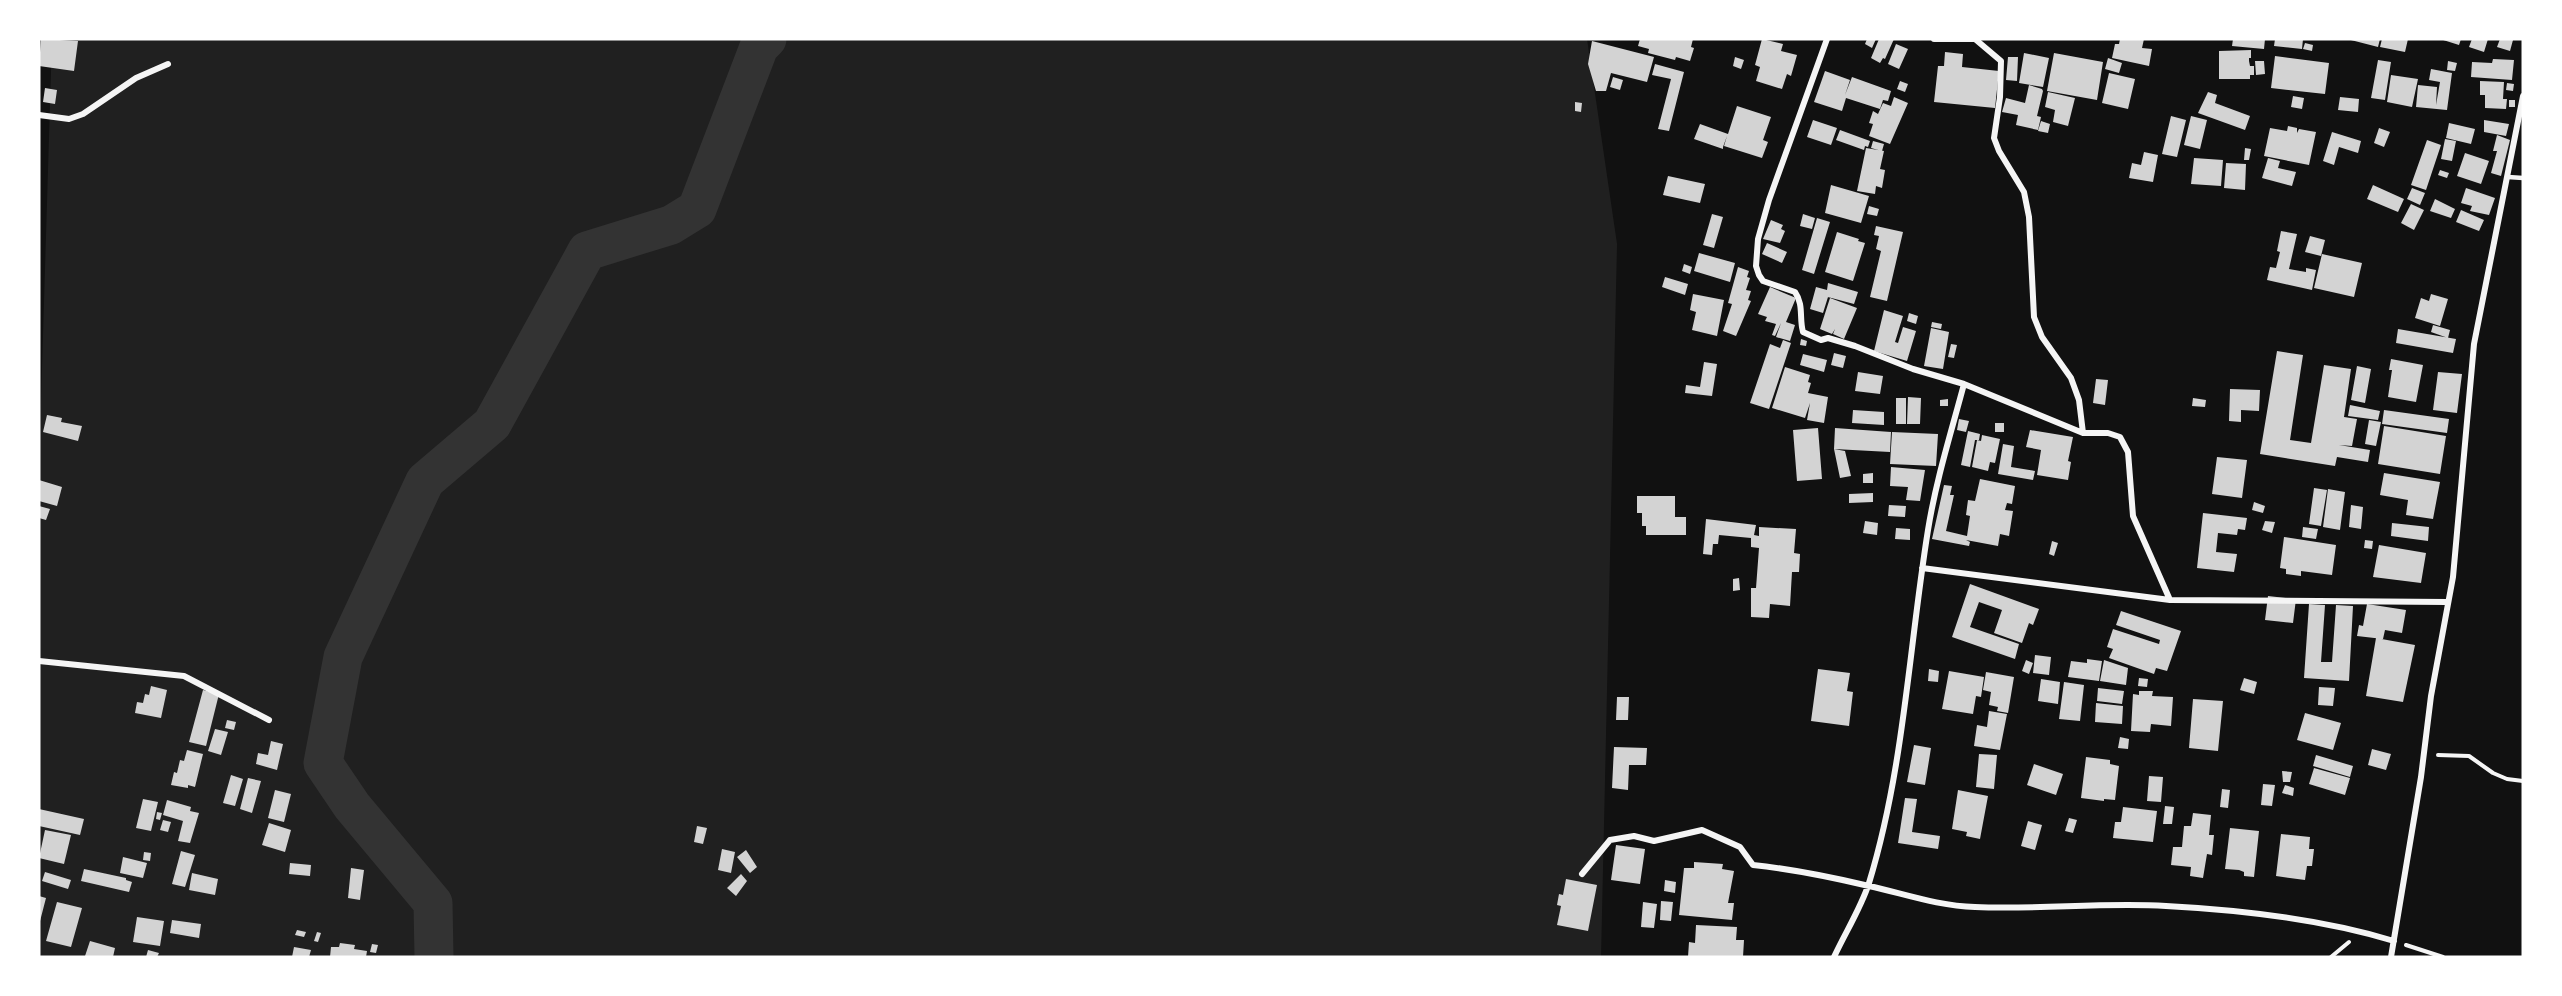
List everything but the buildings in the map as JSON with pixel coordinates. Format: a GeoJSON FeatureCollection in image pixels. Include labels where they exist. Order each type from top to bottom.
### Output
{"type":"FeatureCollection","features":[{"type":"Feature","properties":{"kind":"street"},"geometry":{"type":"LineString","coordinates":[[1827,39],[1769,200],[1758,240],[1756,266],[1759,275],[1763,281],[1795,292],[1802,309],[1803,332],[1821,340],[1828,338],[1855,346],[1913,369],[1964,384],[2083,433],[2114,434],[2120,437],[2126,446],[2130,465],[2133,516],[2170,600]]}},
{"type":"Feature","properties":{"kind":"street"},"geometry":{"type":"LineString","coordinates":[[1934,39],[1975,39],[2001,61],[2000,97],[1994,138],[1998,151],[2024,192],[2029,217],[2034,317],[2042,337],[2071,378],[2080,408],[2083,433]]}},
{"type":"Feature","properties":{"kind":"street"},"geometry":{"type":"LineString","coordinates":[[39,115],[69,119],[83,114],[136,78],[168,64]]}},
{"type":"Feature","properties":{"kind":"street"},"geometry":{"type":"LineString","coordinates":[[2391,957],[2424,754],[2431,696],[2453,577],[2474,344],[2523,96]]}},
{"type":"Feature","properties":{"kind":"street"},"geometry":{"type":"LineString","coordinates":[[1834,957],[1868,886],[1893,780],[1923,568],[1940,470],[1964,384]]}},
{"type":"Feature","properties":{"kind":"street"},"geometry":{"type":"LineString","coordinates":[[1923,568],[2170,600],[2447,602]]}},
{"type":"Feature","properties":{"kind":"street"},"geometry":{"type":"LineString","coordinates":[[39,661],[184,676],[269,720]]}},
{"type":"Feature","properties":{"kind":"street"},"geometry":{"type":"LineString","coordinates":[[1582,874],[1610,840],[1634,836],[1654,840],[1702,830],[1740,847],[1753,865],[1782,868],[1868,886],[1930,903],[1977,908],[2166,906],[2309,921],[2394,941]]}},
{"type":"Feature","properties":{"kind":"lane"},"geometry":{"type":"LineString","coordinates":[[2508,177],[2523,178]]}},
{"type":"Feature","properties":{"kind":"path"},"geometry":{"type":"LineString","coordinates":[[2424,754],[2469,756],[2493,773],[2507,779],[2523,781]]}},
{"type":"Feature","properties":{"kind":"path"},"geometry":{"type":"LineString","coordinates":[[2394,941],[2443,957]]}},
{"type":"Feature","properties":{"kind":"shaded area"},"geometry":{"type":"Polygon","coordinates":[[[52,39],[1587,39],[1617,244],[1601,957],[39,957],[39,467],[52,39]]]}},
{"type":"Feature","properties":{"kind":"waterway"},"geometry":{"type":"LineString","coordinates":[[434,957],[433,903],[352,806],[323,763],[343,657],[425,481],[492,424],[587,251],[671,225],[697,209],[759,47],[767,39]]}}]}
